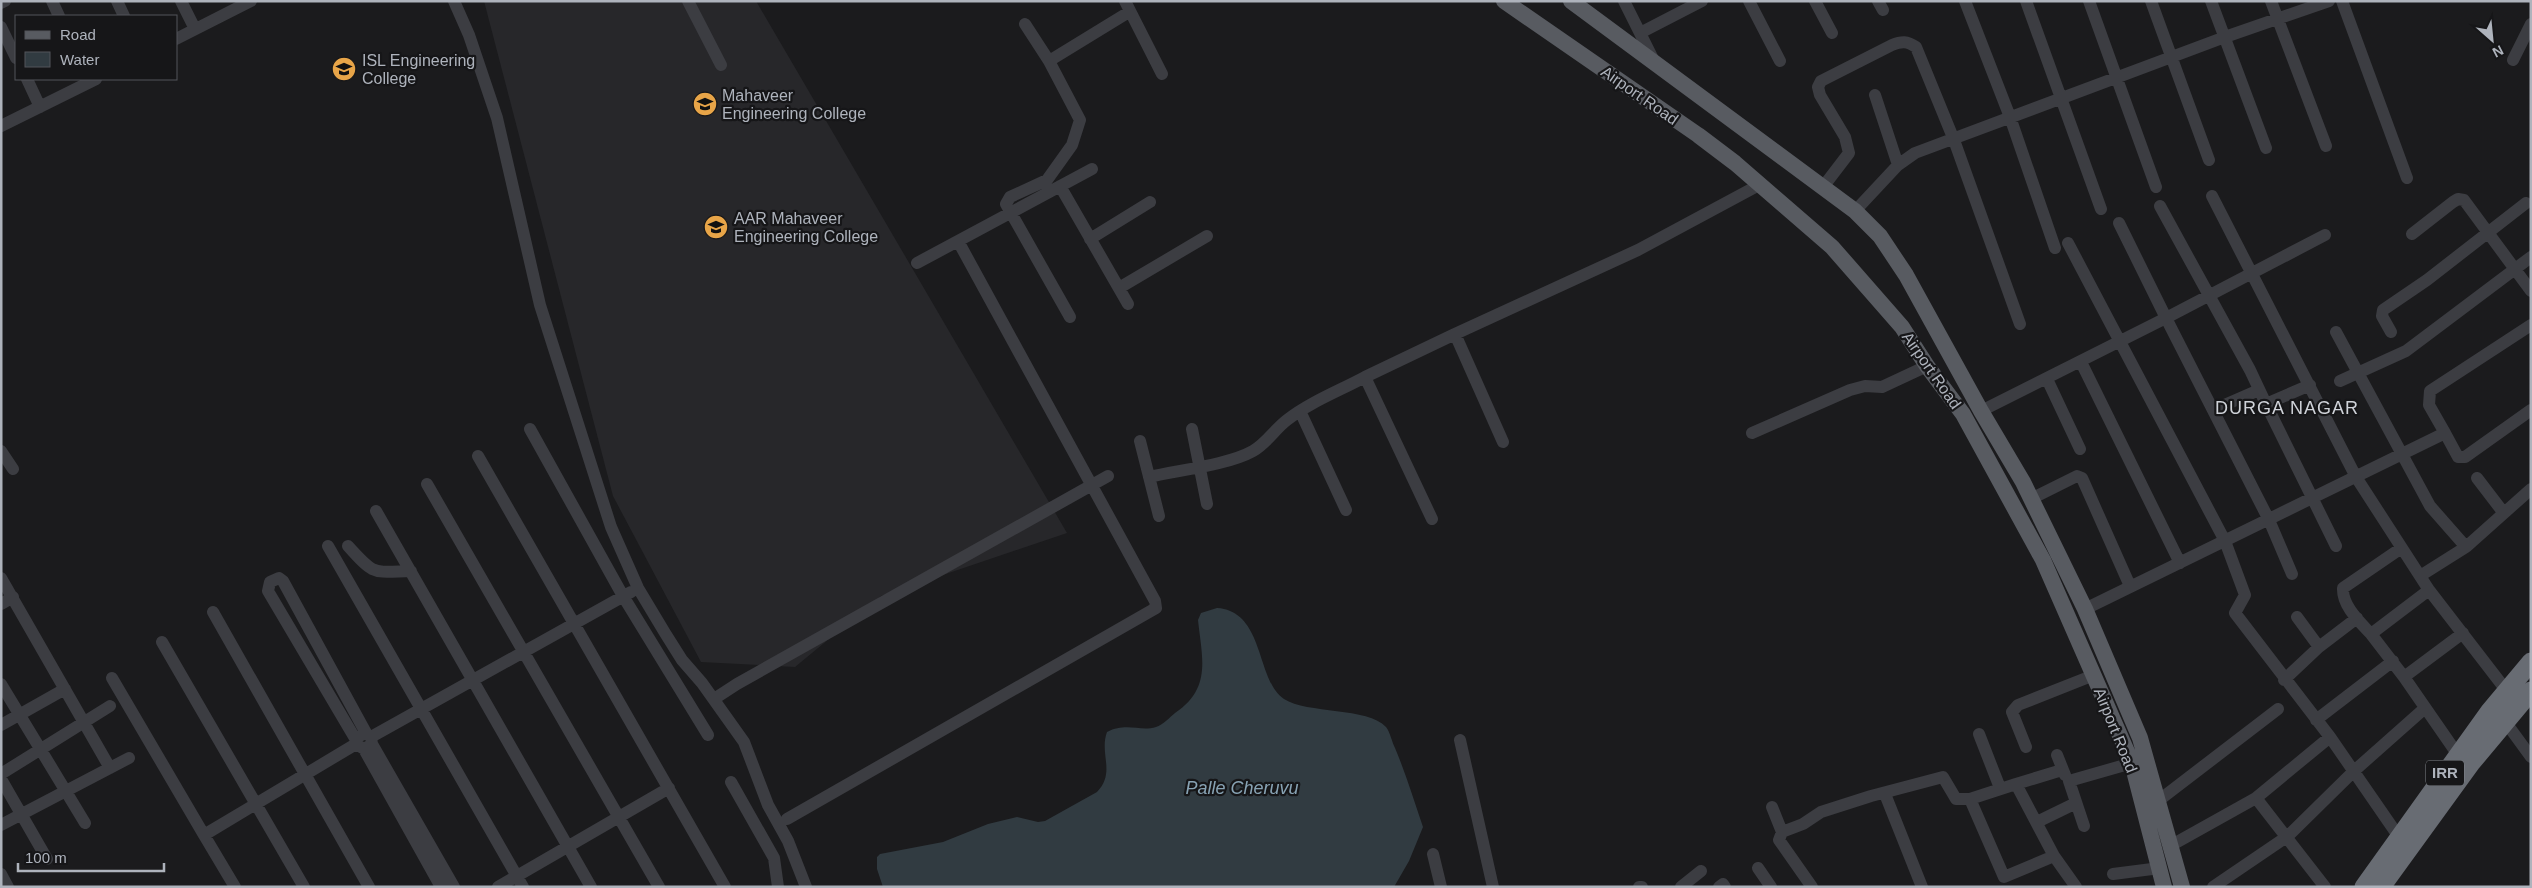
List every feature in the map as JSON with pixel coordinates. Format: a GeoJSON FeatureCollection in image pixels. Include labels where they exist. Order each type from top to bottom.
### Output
{"type":"FeatureCollection","features":[{"type":"Feature","properties":{"kind":"highway","name":"IRR"},"geometry":{"type":"LineString","coordinates":[[2364,887],[2506,690],[2531,662]]}},
{"type":"Feature","properties":{"kind":"highway","name":"IRR"},"geometry":{"type":"LineString","coordinates":[[2381,887],[2504,720],[2531,691]]}},
{"type":"Feature","properties":{"kind":"main road","name":"Airport Road"},"geometry":{"type":"LineString","coordinates":[[1504,1],[1698,135],[1832,247],[1902,327],[1927,366],[1963,414],[2043,560],[2132,764],[2164,887]]}},
{"type":"Feature","properties":{"kind":"main road","name":"Airport Road"},"geometry":{"type":"LineString","coordinates":[[1571,1],[1855,211],[1880,236],[1906,275],[2031,499],[2085,609],[2140,738],[2182,887]]}},
{"type":"Feature","properties":{"kind":"main road"},"geometry":{"type":"LineString","coordinates":[[2068,617],[2085,609]]}},
{"type":"Feature","properties":{"kind":"street"},"geometry":{"type":"LineString","coordinates":[[1,3],[5,1]]}},
{"type":"Feature","properties":{"kind":"street"},"geometry":{"type":"LineString","coordinates":[[52,1],[59,15]]}},
{"type":"Feature","properties":{"kind":"street"},"geometry":{"type":"LineString","coordinates":[[117,1],[124,15]]}},
{"type":"Feature","properties":{"kind":"street"},"geometry":{"type":"LineString","coordinates":[[181,1],[195,30]]}},
{"type":"Feature","properties":{"kind":"street"},"geometry":{"type":"LineString","coordinates":[[454,1],[469,35],[497,118],[540,305],[611,527],[638,588],[682,660],[714,699],[744,742],[768,805],[788,841],[806,887]]}},
{"type":"Feature","properties":{"kind":"street"},"geometry":{"type":"LineString","coordinates":[[688,1],[721,65]]}},
{"type":"Feature","properties":{"kind":"street","name":"Airport Road"},"geometry":{"type":"LineString","coordinates":[[1624,1],[1654,62]]}},
{"type":"Feature","properties":{"kind":"street"},"geometry":{"type":"LineString","coordinates":[[1640,33],[1702,1]]}},
{"type":"Feature","properties":{"kind":"street"},"geometry":{"type":"LineString","coordinates":[[1749,1],[1780,61]]}},
{"type":"Feature","properties":{"kind":"street"},"geometry":{"type":"LineString","coordinates":[[1815,1],[1832,33]]}},
{"type":"Feature","properties":{"kind":"street"},"geometry":{"type":"LineString","coordinates":[[1965,1],[2010,117],[2055,248]]}},
{"type":"Feature","properties":{"kind":"street"},"geometry":{"type":"LineString","coordinates":[[2026,1],[2101,208]]}},
{"type":"Feature","properties":{"kind":"street"},"geometry":{"type":"LineString","coordinates":[[2089,1],[2118,77],[2156,187]]}},
{"type":"Feature","properties":{"kind":"street"},"geometry":{"type":"LineString","coordinates":[[2151,1],[2209,160]]}},
{"type":"Feature","properties":{"kind":"street"},"geometry":{"type":"LineString","coordinates":[[2211,1],[2266,148]]}},
{"type":"Feature","properties":{"kind":"street"},"geometry":{"type":"LineString","coordinates":[[2271,1],[2326,146]]}},
{"type":"Feature","properties":{"kind":"street"},"geometry":{"type":"LineString","coordinates":[[1855,211],[1898,164],[1916,152],[1954,140],[2010,117],[2224,37],[2329,1]]}},
{"type":"Feature","properties":{"kind":"street"},"geometry":{"type":"LineString","coordinates":[[2342,1],[2407,178]]}},
{"type":"Feature","properties":{"kind":"street"},"geometry":{"type":"LineString","coordinates":[[178,38],[250,2]]}},
{"type":"Feature","properties":{"kind":"street"},"geometry":{"type":"LineString","coordinates":[[1049,61],[1127,7],[1162,74]]}},
{"type":"Feature","properties":{"kind":"street"},"geometry":{"type":"LineString","coordinates":[[1025,24],[1049,61],[1077,111],[1080,120],[1078,131],[1062,162],[1047,180],[1007,199],[1006,204],[1070,317]]}},
{"type":"Feature","properties":{"kind":"street"},"geometry":{"type":"LineString","coordinates":[[2513,60],[2531,24]]}},
{"type":"Feature","properties":{"kind":"street"},"geometry":{"type":"LineString","coordinates":[[1,27],[15,56]]}},
{"type":"Feature","properties":{"kind":"street"},"geometry":{"type":"LineString","coordinates":[[1823,187],[1849,153],[1845,137],[1820,95],[1818,88],[1821,81],[1901,41],[1910,43],[1916,47],[1954,140],[2020,324]]}},
{"type":"Feature","properties":{"kind":"street"},"geometry":{"type":"LineString","coordinates":[[26,80],[40,107]]}},
{"type":"Feature","properties":{"kind":"street"},"geometry":{"type":"LineString","coordinates":[[1,126],[92,80]]}},
{"type":"Feature","properties":{"kind":"street"},"geometry":{"type":"LineString","coordinates":[[1875,96],[1898,164]]}},
{"type":"Feature","properties":{"kind":"street"},"geometry":{"type":"LineString","coordinates":[[917,264],[1092,169]]}},
{"type":"Feature","properties":{"kind":"street"},"geometry":{"type":"LineString","coordinates":[[1150,477],[1242,456],[1253,451],[1300,411],[1456,334],[1638,250],[1759,185]]}},
{"type":"Feature","properties":{"kind":"street"},"geometry":{"type":"LineString","coordinates":[[1060,186],[1128,304]]}},
{"type":"Feature","properties":{"kind":"street"},"geometry":{"type":"LineString","coordinates":[[2212,196],[2356,477],[2400,549],[2428,590],[2506,690]]}},
{"type":"Feature","properties":{"kind":"street"},"geometry":{"type":"LineString","coordinates":[[2412,234],[2458,199],[2464,200],[2531,291]]}},
{"type":"Feature","properties":{"kind":"street"},"geometry":{"type":"LineString","coordinates":[[1090,239],[1150,202]]}},
{"type":"Feature","properties":{"kind":"street"},"geometry":{"type":"LineString","coordinates":[[2391,332],[2382,316],[2383,310],[2427,280],[2526,203]]}},
{"type":"Feature","properties":{"kind":"street"},"geometry":{"type":"LineString","coordinates":[[2160,206],[2250,370],[2336,546]]}},
{"type":"Feature","properties":{"kind":"street"},"geometry":{"type":"LineString","coordinates":[[2119,223],[2269,520],[2292,574]]}},
{"type":"Feature","properties":{"kind":"street"},"geometry":{"type":"LineString","coordinates":[[1981,411],[2081,362],[2325,235]]}},
{"type":"Feature","properties":{"kind":"street"},"geometry":{"type":"LineString","coordinates":[[1119,288],[1207,236]]}},
{"type":"Feature","properties":{"kind":"street"},"geometry":{"type":"LineString","coordinates":[[787,818],[1108,634],[1154,610],[1155,601],[1093,484],[958,241]]}},
{"type":"Feature","properties":{"kind":"street"},"geometry":{"type":"LineString","coordinates":[[2068,243],[2224,542],[2245,595],[2235,613],[2284,680],[2330,738],[2399,837]]}},
{"type":"Feature","properties":{"kind":"street"},"geometry":{"type":"LineString","coordinates":[[2340,381],[2406,351],[2516,270],[2531,256]]}},
{"type":"Feature","properties":{"kind":"street"},"geometry":{"type":"LineString","coordinates":[[2531,325],[2430,391],[2429,405],[2454,453],[2458,457],[2465,457],[2531,410]]}},
{"type":"Feature","properties":{"kind":"street"},"geometry":{"type":"LineString","coordinates":[[2336,332],[2430,506],[2466,547]]}},
{"type":"Feature","properties":{"kind":"street"},"geometry":{"type":"LineString","coordinates":[[1456,334],[1503,442]]}},
{"type":"Feature","properties":{"kind":"street"},"geometry":{"type":"LineString","coordinates":[[2081,362],[2180,563]]}},
{"type":"Feature","properties":{"kind":"street"},"geometry":{"type":"LineString","coordinates":[[1752,433],[1850,390],[1864,386],[1882,387],[1927,366]]}},
{"type":"Feature","properties":{"kind":"street"},"geometry":{"type":"LineString","coordinates":[[1365,378],[1432,519]]}},
{"type":"Feature","properties":{"kind":"street"},"geometry":{"type":"LineString","coordinates":[[2047,379],[2080,449]]}},
{"type":"Feature","properties":{"kind":"street"},"geometry":{"type":"LineString","coordinates":[[2266,404],[2310,385]]}},
{"type":"Feature","properties":{"kind":"street"},"geometry":{"type":"LineString","coordinates":[[2213,410],[2259,390]]}},
{"type":"Feature","properties":{"kind":"street"},"geometry":{"type":"LineString","coordinates":[[1300,411],[1346,510]]}},
{"type":"Feature","properties":{"kind":"street"},"geometry":{"type":"LineString","coordinates":[[530,428],[623,596],[708,735]]}},
{"type":"Feature","properties":{"kind":"street"},"geometry":{"type":"LineString","coordinates":[[1192,429],[1207,504]]}},
{"type":"Feature","properties":{"kind":"street"},"geometry":{"type":"LineString","coordinates":[[2085,609],[2445,433]]}},
{"type":"Feature","properties":{"kind":"street"},"geometry":{"type":"LineString","coordinates":[[1140,441],[1159,516]]}},
{"type":"Feature","properties":{"kind":"street"},"geometry":{"type":"LineString","coordinates":[[1,451],[13,469]]}},
{"type":"Feature","properties":{"kind":"street"},"geometry":{"type":"LineString","coordinates":[[478,456],[725,887]]}},
{"type":"Feature","properties":{"kind":"street"},"geometry":{"type":"LineString","coordinates":[[714,699],[737,684],[1108,476]]}},
{"type":"Feature","properties":{"kind":"street"},"geometry":{"type":"LineString","coordinates":[[2031,499],[2077,476],[2082,478],[2130,586]]}},
{"type":"Feature","properties":{"kind":"street"},"geometry":{"type":"LineString","coordinates":[[2477,478],[2503,512]]}},
{"type":"Feature","properties":{"kind":"street"},"geometry":{"type":"LineString","coordinates":[[427,484],[659,887]]}},
{"type":"Feature","properties":{"kind":"street"},"geometry":{"type":"LineString","coordinates":[[2420,576],[2466,547],[2531,489]]}},
{"type":"Feature","properties":{"kind":"street"},"geometry":{"type":"LineString","coordinates":[[376,511],[591,887]]}},
{"type":"Feature","properties":{"kind":"street"},"geometry":{"type":"LineString","coordinates":[[328,546],[423,708],[520,881]]}},
{"type":"Feature","properties":{"kind":"street"},"geometry":{"type":"LineString","coordinates":[[348,546],[369,569],[376,572],[411,571]]}},
{"type":"Feature","properties":{"kind":"street"},"geometry":{"type":"LineString","coordinates":[[2400,549],[2343,588],[2343,596],[2357,618],[2393,661],[2458,755]]}},
{"type":"Feature","properties":{"kind":"street"},"geometry":{"type":"LineString","coordinates":[[1,578],[110,768]]}},
{"type":"Feature","properties":{"kind":"street"},"geometry":{"type":"LineString","coordinates":[[441,887],[364,741],[283,580],[279,578],[270,582],[268,591],[364,741],[454,887]]}},
{"type":"Feature","properties":{"kind":"street"},"geometry":{"type":"LineString","coordinates":[[204,835],[305,774],[638,588]]}},
{"type":"Feature","properties":{"kind":"street"},"geometry":{"type":"LineString","coordinates":[[2371,634],[2428,590]]}},
{"type":"Feature","properties":{"kind":"street"},"geometry":{"type":"LineString","coordinates":[[1,604],[13,597]]}},
{"type":"Feature","properties":{"kind":"street"},"geometry":{"type":"LineString","coordinates":[[213,612],[369,887]]}},
{"type":"Feature","properties":{"kind":"street"},"geometry":{"type":"LineString","coordinates":[[2297,616],[2319,647]]}},
{"type":"Feature","properties":{"kind":"street"},"geometry":{"type":"LineString","coordinates":[[2284,680],[2319,647],[2357,618]]}},
{"type":"Feature","properties":{"kind":"street"},"geometry":{"type":"LineString","coordinates":[[2404,677],[2463,633]]}},
{"type":"Feature","properties":{"kind":"street"},"geometry":{"type":"LineString","coordinates":[[162,642],[304,887]]}},
{"type":"Feature","properties":{"kind":"street"},"geometry":{"type":"LineString","coordinates":[[2316,720],[2393,661]]}},
{"type":"Feature","properties":{"kind":"street"},"geometry":{"type":"LineString","coordinates":[[2026,747],[2012,712],[2018,705],[2094,675]]}},
{"type":"Feature","properties":{"kind":"street"},"geometry":{"type":"LineString","coordinates":[[112,678],[235,887]]}},
{"type":"Feature","properties":{"kind":"street"},"geometry":{"type":"LineString","coordinates":[[1,684],[67,790],[85,823]]}},
{"type":"Feature","properties":{"kind":"street"},"geometry":{"type":"LineString","coordinates":[[1,725],[65,689]]}},
{"type":"Feature","properties":{"kind":"street"},"geometry":{"type":"LineString","coordinates":[[1,774],[110,706]]}},
{"type":"Feature","properties":{"kind":"street"},"geometry":{"type":"LineString","coordinates":[[2212,887],[2288,836],[2354,771],[2425,708]]}},
{"type":"Feature","properties":{"kind":"street"},"geometry":{"type":"LineString","coordinates":[[2158,801],[2278,709]]}},
{"type":"Feature","properties":{"kind":"street"},"geometry":{"type":"LineString","coordinates":[[2504,720],[2531,757]]}},
{"type":"Feature","properties":{"kind":"street"},"geometry":{"type":"LineString","coordinates":[[1979,734],[2000,788]]}},
{"type":"Feature","properties":{"kind":"street"},"geometry":{"type":"LineString","coordinates":[[2170,846],[2256,798],[2330,738]]}},
{"type":"Feature","properties":{"kind":"street"},"geometry":{"type":"LineString","coordinates":[[1460,740],[1493,887]]}},
{"type":"Feature","properties":{"kind":"street"},"geometry":{"type":"LineString","coordinates":[[2057,755],[2084,826]]}},
{"type":"Feature","properties":{"kind":"street"},"geometry":{"type":"LineString","coordinates":[[1,825],[129,758]]}},
{"type":"Feature","properties":{"kind":"street"},"geometry":{"type":"LineString","coordinates":[[1782,832],[1803,824],[1821,812],[1944,777],[1956,799],[1970,799],[2016,784],[2132,764]]}},
{"type":"Feature","properties":{"kind":"street"},"geometry":{"type":"LineString","coordinates":[[1,779],[48,859]]}},
{"type":"Feature","properties":{"kind":"street"},"geometry":{"type":"LineString","coordinates":[[732,782],[774,858],[778,887]]}},
{"type":"Feature","properties":{"kind":"street"},"geometry":{"type":"LineString","coordinates":[[2016,784],[2054,856],[2076,887]]}},
{"type":"Feature","properties":{"kind":"street"},"geometry":{"type":"LineString","coordinates":[[498,887],[520,881],[568,846],[668,788]]}},
{"type":"Feature","properties":{"kind":"street"},"geometry":{"type":"LineString","coordinates":[[1885,794],[1922,887]]}},
{"type":"Feature","properties":{"kind":"street"},"geometry":{"type":"LineString","coordinates":[[2256,798],[2288,836],[2324,887]]}},
{"type":"Feature","properties":{"kind":"street"},"geometry":{"type":"LineString","coordinates":[[1970,799],[2004,877],[2054,856]]}},
{"type":"Feature","properties":{"kind":"street"},"geometry":{"type":"LineString","coordinates":[[2037,822],[2076,803]]}},
{"type":"Feature","properties":{"kind":"street"},"geometry":{"type":"LineString","coordinates":[[1772,807],[1782,832],[1779,840],[1812,887]]}},
{"type":"Feature","properties":{"kind":"street"},"geometry":{"type":"LineString","coordinates":[[1433,854],[1441,887]]}},
{"type":"Feature","properties":{"kind":"street"},"geometry":{"type":"LineString","coordinates":[[1758,868],[1771,887]]}},
{"type":"Feature","properties":{"kind":"street"},"geometry":{"type":"LineString","coordinates":[[2113,874],[2160,868]]}},
{"type":"Feature","properties":{"kind":"street"},"geometry":{"type":"LineString","coordinates":[[1681,887],[1702,871]]}},
{"type":"Feature","properties":{"kind":"street"},"geometry":{"type":"LineString","coordinates":[[1,874],[8,887]]}},
{"type":"Feature","properties":{"kind":"street"},"geometry":{"type":"LineString","coordinates":[[1719,887],[1724,884],[1725,887]]}},
{"type":"Feature","properties":{"kind":"shaded area","name":"AAR Mahaveer Engineering College"},"geometry":{"type":"Polygon","coordinates":[[[484,1],[756,1],[1067,533],[881,596],[795,667],[701,662],[613,496],[484,1]]]}},
{"type":"Feature","properties":{"kind":"water","name":"Palle Cheruvu"},"geometry":{"type":"Polygon","coordinates":[[[1217,608],[1233,612],[1244,621],[1252,633],[1268,678],[1275,690],[1284,699],[1307,707],[1366,716],[1386,727],[1403,768],[1423,827],[1409,861],[1394,887],[883,887],[877,869],[877,857],[880,854],[943,842],[988,824],[1017,817],[1038,822],[1045,821],[1097,792],[1103,785],[1105,777],[1105,740],[1107,732],[1127,727],[1150,728],[1159,726],[1187,703],[1195,693],[1200,683],[1202,671],[1198,620],[1201,613],[1217,608]]]}},
{"type":"Feature","properties":{"kind":"place","name":"ISL Engineering College"},"geometry":{"type":"Point","coordinates":[344,69]}},
{"type":"Feature","properties":{"kind":"place","name":"Mahaveer Engineering College"},"geometry":{"type":"Point","coordinates":[705,104]}},
{"type":"Feature","properties":{"kind":"place","name":"AAR Mahaveer Engineering College"},"geometry":{"type":"Point","coordinates":[716,227]}},
{"type":"Feature","properties":{"kind":"district","name":"DURGA NAGAR"},"geometry":{"type":"Point","coordinates":[2287,408]}}]}
